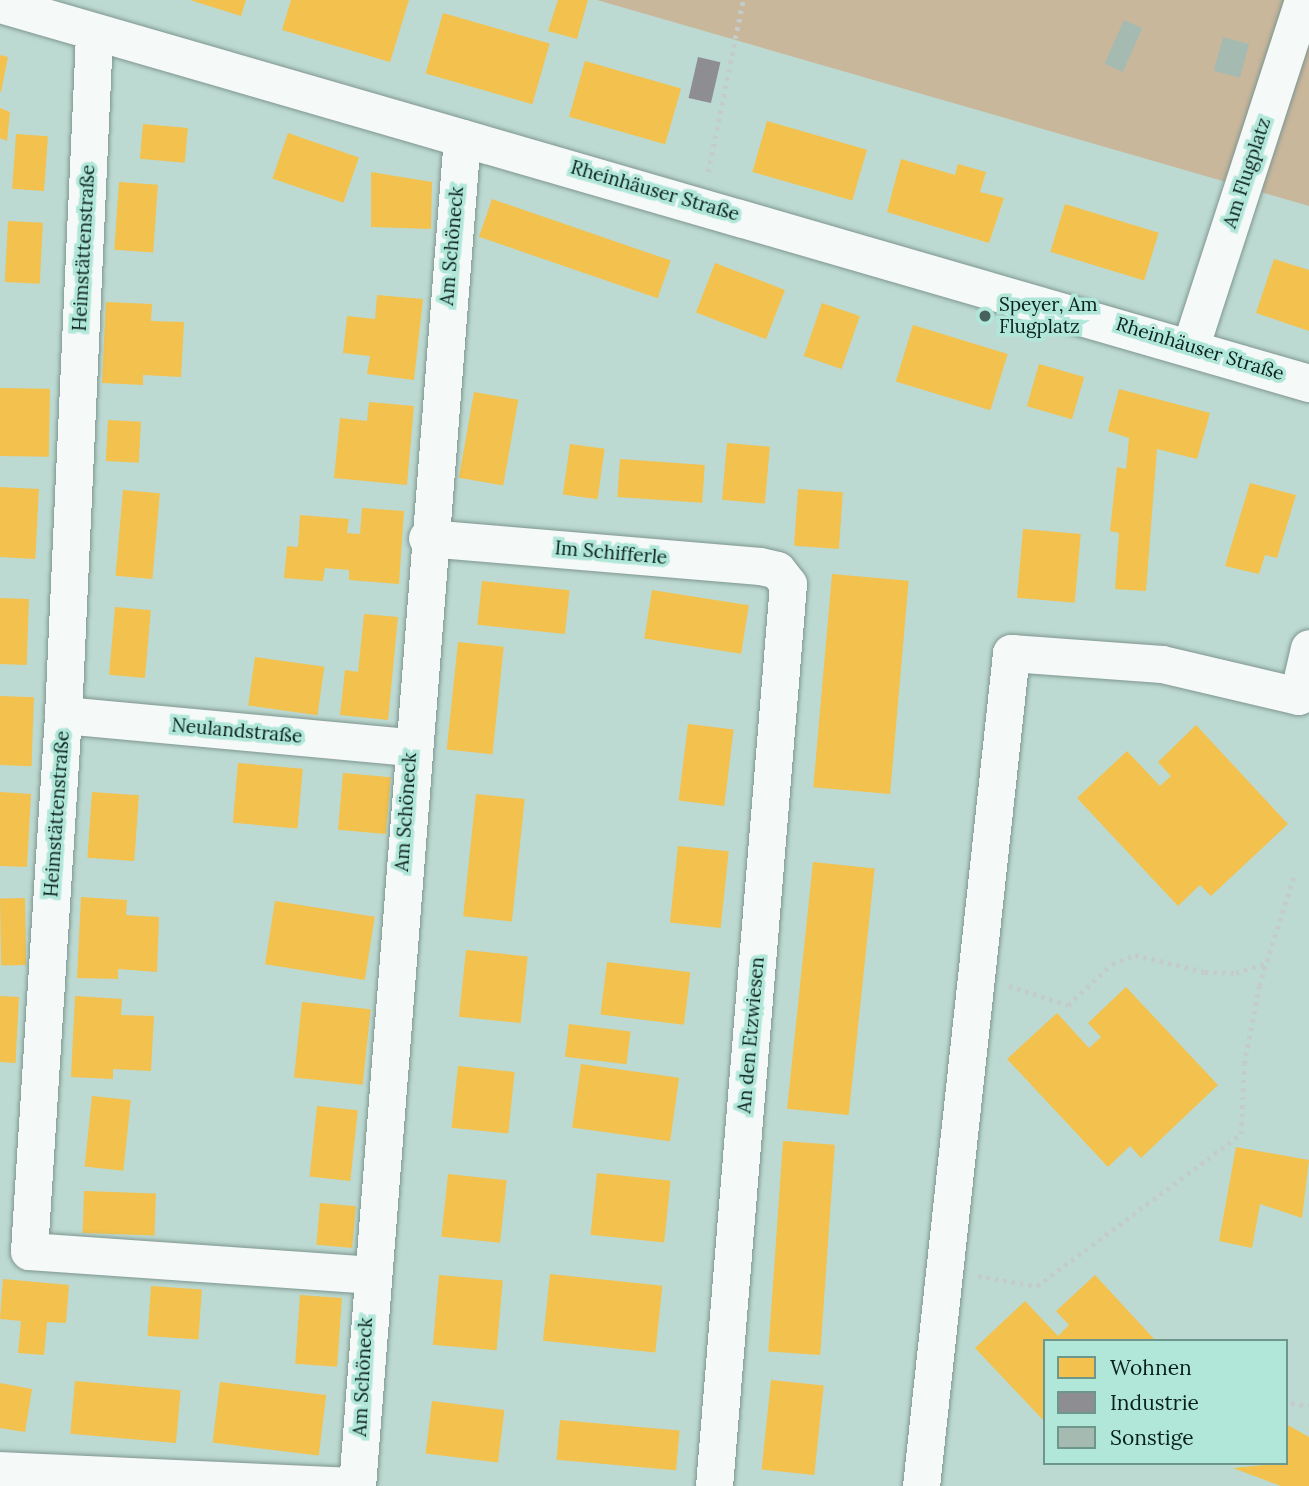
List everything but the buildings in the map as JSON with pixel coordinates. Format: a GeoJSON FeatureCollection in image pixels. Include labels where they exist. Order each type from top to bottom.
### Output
{"type":"FeatureCollection","features":[{"type":"Feature","properties":{"kind":"street","name":"Am Flugplatz"},"geometry":{"type":"LineString","coordinates":[[1191,345],[1303,0]]}},
{"type":"Feature","properties":{"kind":"street","name":"Rheinhäuser Straße"},"geometry":{"type":"LineString","coordinates":[[0,4],[94,35],[702,204],[1191,345],[1309,383]]}},
{"type":"Feature","properties":{"kind":"street","name":"Heimstättenstraße"},"geometry":{"type":"LineString","coordinates":[[94,35],[64,715],[29,1251],[369,1275]]}},
{"type":"Feature","properties":{"kind":"street","name":"Am Schöneck"},"geometry":{"type":"LineString","coordinates":[[357,1486],[369,1275],[426,538],[462,138]]}},
{"type":"Feature","properties":{"kind":"street","name":"Im Schifferle"},"geometry":{"type":"LineString","coordinates":[[426,538],[760,566],[778,570],[788,584]]}},
{"type":"Feature","properties":{"kind":"street","name":"An den Etzwiesen"},"geometry":{"type":"LineString","coordinates":[[714,1486],[788,584]]}},
{"type":"Feature","properties":{"kind":"street"},"geometry":{"type":"LineString","coordinates":[[921,1486],[1012,653],[1162,664],[1298,696],[1309,648]]}},
{"type":"Feature","properties":{"kind":"street","name":"Neulandstraße"},"geometry":{"type":"LineString","coordinates":[[64,715],[411,747]]}},
{"type":"Feature","properties":{"kind":"street"},"geometry":{"type":"LineString","coordinates":[[0,1470],[351,1486]]}},
{"type":"Feature","properties":{"kind":"path"},"geometry":{"type":"LineString","coordinates":[[702,204],[743,0]]}},
{"type":"Feature","properties":{"kind":"path"},"geometry":{"type":"LineString","coordinates":[[989,1277],[1037,1286],[1241,1134],[1244,1064],[1266,963],[1296,872]]}},
{"type":"Feature","properties":{"kind":"path"},"geometry":{"type":"LineString","coordinates":[[1022,987],[1068,1005],[1112,964],[1135,956],[1205,972],[1236,973],[1266,963]]}},
{"type":"Feature","properties":{"kind":"path"},"geometry":{"type":"LineString","coordinates":[[1291,1403],[1309,1406]]}},
{"type":"Feature","properties":{"kind":"shaded area"},"geometry":{"type":"Polygon","coordinates":[[[597,0],[1303,0],[1309,2],[1309,206],[597,0]]]}},
{"type":"Feature","properties":{"kind":"place","name":"Speyer, Am Flugplatz"},"geometry":{"type":"Point","coordinates":[985,316]}}]}
